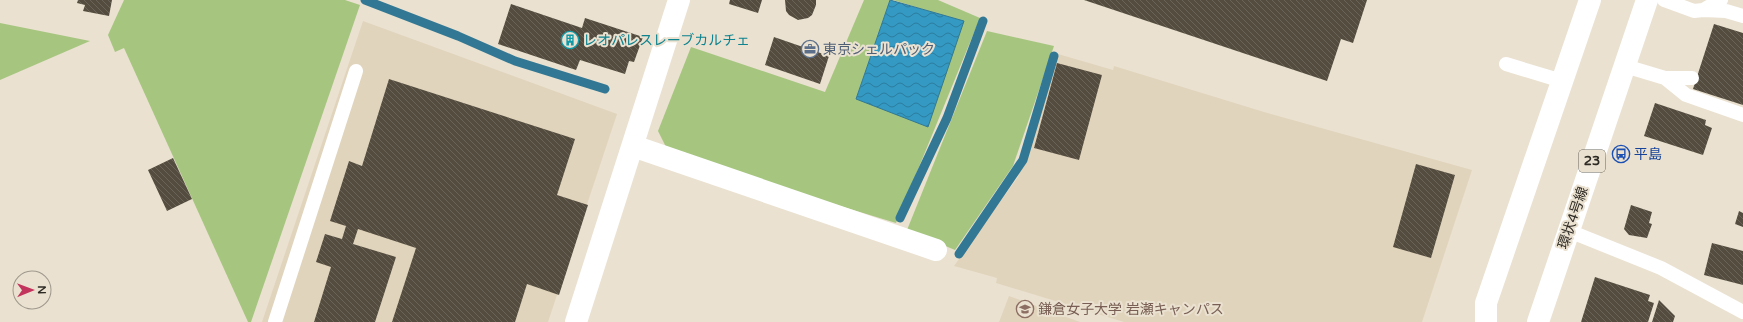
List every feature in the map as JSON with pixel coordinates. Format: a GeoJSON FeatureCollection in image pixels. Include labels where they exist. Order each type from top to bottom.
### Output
{"type":"FeatureCollection","features":[{"type":"Feature","properties":{"kind":"main road"},"geometry":{"type":"LineString","coordinates":[[576,322],[679,0]]}},
{"type":"Feature","properties":{"kind":"main road"},"geometry":{"type":"LineString","coordinates":[[1486,322],[1486,303],[1590,0]]}},
{"type":"Feature","properties":{"kind":"main road","name":"環状4号線"},"geometry":{"type":"LineString","coordinates":[[1538,322],[1647,0]]}},
{"type":"Feature","properties":{"kind":"main road"},"geometry":{"type":"LineString","coordinates":[[632,146],[936,250]]}},
{"type":"Feature","properties":{"kind":"lane"},"geometry":{"type":"LineString","coordinates":[[1664,0],[1694,11],[1724,5],[1743,4]]}},
{"type":"Feature","properties":{"kind":"lane"},"geometry":{"type":"LineString","coordinates":[[1724,5],[1743,16]]}},
{"type":"Feature","properties":{"kind":"lane"},"geometry":{"type":"LineString","coordinates":[[1506,64],[1562,81]]}},
{"type":"Feature","properties":{"kind":"lane"},"geometry":{"type":"LineString","coordinates":[[1625,66],[1665,78],[1692,78]]}},
{"type":"Feature","properties":{"kind":"lane"},"geometry":{"type":"LineString","coordinates":[[275,322],[356,71]]}},
{"type":"Feature","properties":{"kind":"lane"},"geometry":{"type":"LineString","coordinates":[[1665,78],[1686,95],[1743,115]]}},
{"type":"Feature","properties":{"kind":"lane"},"geometry":{"type":"LineString","coordinates":[[1569,231],[1661,268],[1743,312]]}},
{"type":"Feature","properties":{"kind":"shaded area"},"geometry":{"type":"Polygon","coordinates":[[[363,21],[617,114],[548,322],[262,322],[363,21]]]}},
{"type":"Feature","properties":{"kind":"shaded area"},"geometry":{"type":"Polygon","coordinates":[[[1058,54],[1113,70],[1114,66],[1264,112],[1472,170],[1422,322],[1124,322],[996,283],[997,278],[954,266],[1018,177],[1058,54]]]}},
{"type":"Feature","properties":{"kind":"shaded area","name":"鎌倉女子大学 岩瀬キャンパス"},"geometry":{"type":"Polygon","coordinates":[[[1009,296],[1080,322],[999,322],[1009,296]]]}},
{"type":"Feature","properties":{"kind":"green space"},"geometry":{"type":"Polygon","coordinates":[[[124,0],[345,0],[360,5],[251,322],[248,322],[124,48],[115,52],[108,35],[124,0]]]}},
{"type":"Feature","properties":{"kind":"green space"},"geometry":{"type":"Polygon","coordinates":[[[864,0],[890,0],[856,99],[964,22],[893,0],[938,0],[980,18],[896,223],[781,188],[667,149],[658,131],[691,47],[825,92],[864,0]]]}},
{"type":"Feature","properties":{"kind":"green space"},"geometry":{"type":"Polygon","coordinates":[[[0,23],[90,41],[0,80],[0,23]]]}},
{"type":"Feature","properties":{"kind":"green space"},"geometry":{"type":"Polygon","coordinates":[[[987,31],[1054,46],[1013,166],[955,250],[907,230],[987,31]]]}},
{"type":"Feature","properties":{"kind":"water"},"geometry":{"type":"Polygon","coordinates":[[[890,0],[964,21],[928,127],[856,99],[890,0]]]}},
{"type":"Feature","properties":{"kind":"building"},"geometry":{"type":"Polygon","coordinates":[[[78,0],[112,0],[109,16],[83,11],[85,5],[77,3],[78,0]]]}},
{"type":"Feature","properties":{"kind":"building"},"geometry":{"type":"Polygon","coordinates":[[[730,0],[762,0],[758,13],[729,4],[730,0]]]}},
{"type":"Feature","properties":{"kind":"building"},"geometry":{"type":"Polygon","coordinates":[[[785,0],[816,0],[816,5],[812,15],[808,18],[798,20],[789,15],[786,11],[785,0]]]}},
{"type":"Feature","properties":{"kind":"building"},"geometry":{"type":"Polygon","coordinates":[[[1084,0],[1367,0],[1353,43],[1341,39],[1327,81],[1084,0]]]}},
{"type":"Feature","properties":{"kind":"building","name":"レオパレスレーブカルチェ"},"geometry":{"type":"Polygon","coordinates":[[[511,4],[582,28],[585,18],[643,37],[634,62],[629,61],[625,74],[580,60],[576,70],[498,44],[511,4]]]}},
{"type":"Feature","properties":{"kind":"building"},"geometry":{"type":"Polygon","coordinates":[[[1714,24],[1743,33],[1743,105],[1693,89],[1714,24]]]}},
{"type":"Feature","properties":{"kind":"building"},"geometry":{"type":"Polygon","coordinates":[[[774,37],[829,56],[820,84],[765,65],[774,37]]]}},
{"type":"Feature","properties":{"kind":"building"},"geometry":{"type":"Polygon","coordinates":[[[1057,63],[1102,75],[1079,160],[1034,148],[1057,63]]]}},
{"type":"Feature","properties":{"kind":"building"},"geometry":{"type":"Polygon","coordinates":[[[389,79],[575,139],[557,195],[588,205],[559,295],[527,284],[515,322],[392,322],[416,248],[358,229],[353,244],[396,257],[375,322],[314,322],[331,267],[316,262],[325,234],[342,239],[346,226],[330,221],[349,161],[362,166],[389,79]]]}},
{"type":"Feature","properties":{"kind":"building"},"geometry":{"type":"Polygon","coordinates":[[[1655,103],[1706,120],[1705,125],[1712,128],[1703,155],[1644,136],[1655,103]]]}},
{"type":"Feature","properties":{"kind":"building"},"geometry":{"type":"Polygon","coordinates":[[[173,158],[192,199],[167,211],[148,170],[173,158]]]}},
{"type":"Feature","properties":{"kind":"building"},"geometry":{"type":"Polygon","coordinates":[[[1416,164],[1455,175],[1431,258],[1393,247],[1416,164]]]}},
{"type":"Feature","properties":{"kind":"building"},"geometry":{"type":"Polygon","coordinates":[[[1631,205],[1652,212],[1649,223],[1652,224],[1647,238],[1629,235],[1624,229],[1631,205]]]}},
{"type":"Feature","properties":{"kind":"building"},"geometry":{"type":"Polygon","coordinates":[[[1739,211],[1743,213],[1743,227],[1735,224],[1739,211]]]}},
{"type":"Feature","properties":{"kind":"building"},"geometry":{"type":"Polygon","coordinates":[[[1712,243],[1743,251],[1743,285],[1704,275],[1712,243]]]}},
{"type":"Feature","properties":{"kind":"building"},"geometry":{"type":"Polygon","coordinates":[[[1595,277],[1650,295],[1648,301],[1654,303],[1648,322],[1581,322],[1595,277]]]}},
{"type":"Feature","properties":{"kind":"building"},"geometry":{"type":"Polygon","coordinates":[[[1659,300],[1675,316],[1673,322],[1652,322],[1659,300]]]}},
{"type":"Feature","properties":{"kind":"waterway"},"geometry":{"type":"LineString","coordinates":[[365,0],[458,36],[515,61],[605,89]]}},
{"type":"Feature","properties":{"kind":"waterway"},"geometry":{"type":"LineString","coordinates":[[900,218],[947,118],[983,21]]}},
{"type":"Feature","properties":{"kind":"waterway"},"geometry":{"type":"LineString","coordinates":[[959,254],[1023,160],[1054,56]]}},
{"type":"Feature","properties":{"kind":"place","name":"レオパレスレーブカルチェ"},"geometry":{"type":"Point","coordinates":[570,40]}},
{"type":"Feature","properties":{"kind":"place","name":"東京シェルパック"},"geometry":{"type":"Point","coordinates":[810,49]}},
{"type":"Feature","properties":{"kind":"place","name":"平島"},"geometry":{"type":"Point","coordinates":[1621,154]}},
{"type":"Feature","properties":{"kind":"place","name":"鎌倉女子大学 岩瀬キャンパス"},"geometry":{"type":"Point","coordinates":[1025,309]}}]}
